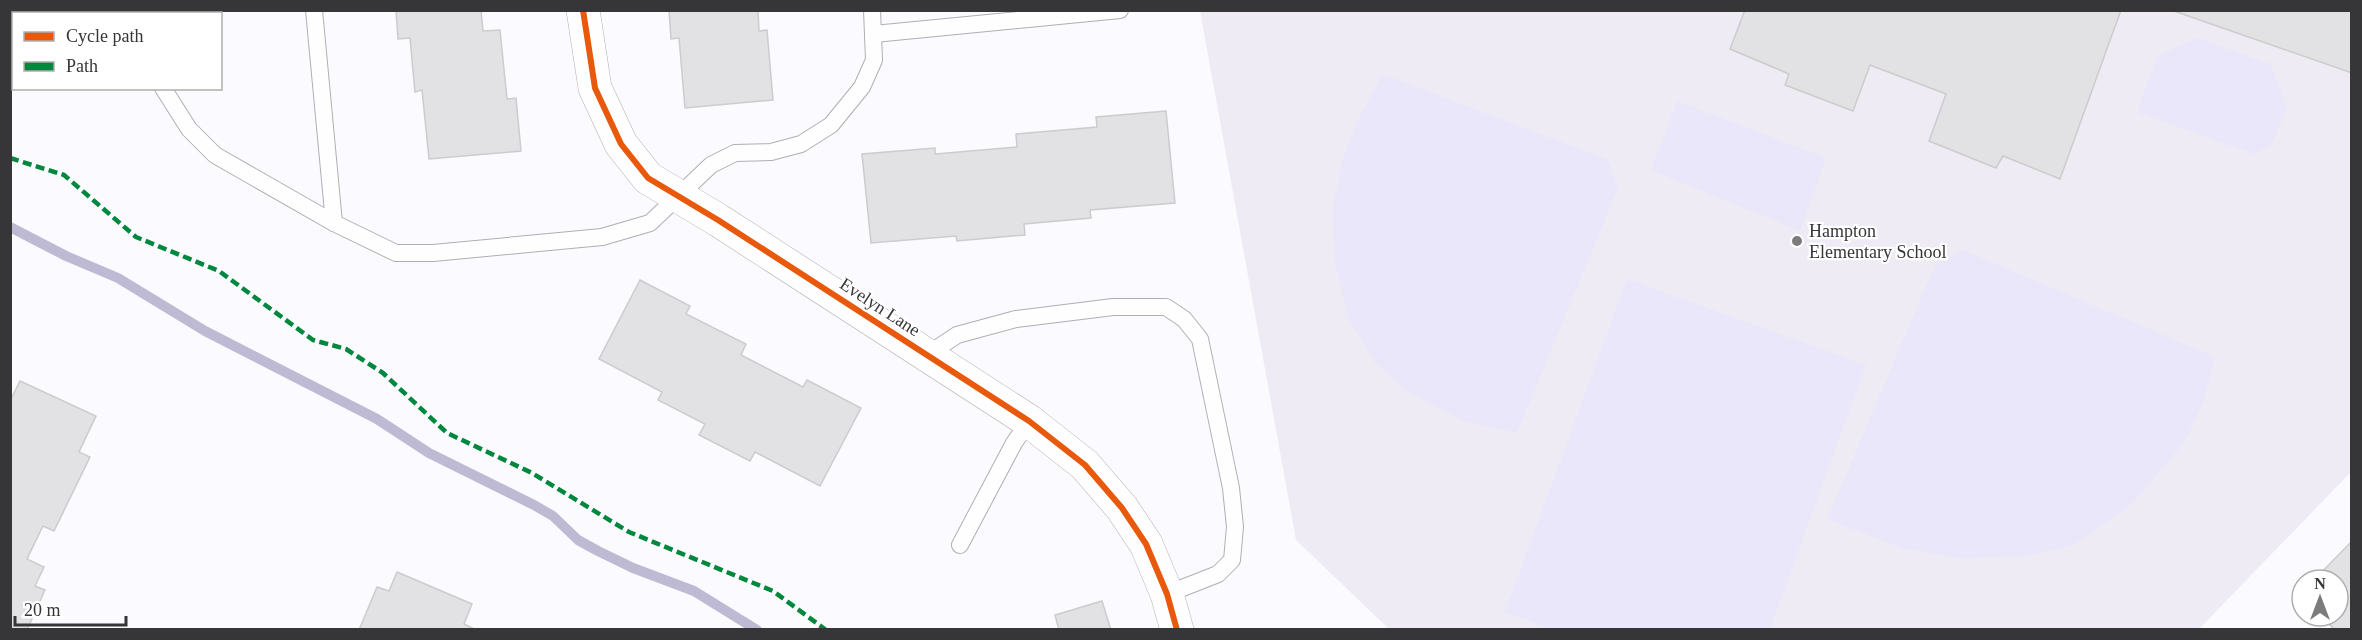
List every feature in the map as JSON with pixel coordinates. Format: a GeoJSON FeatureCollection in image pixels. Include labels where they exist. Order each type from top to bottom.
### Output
{"type":"FeatureCollection","features":[{"type":"Feature","properties":{"kind":"street","name":"Evelyn Lane"},"geometry":{"type":"LineString","coordinates":[[583,10],[595,88],[621,144],[648,178],[718,219],[1029,421],[1085,465],[1122,508],[1146,544],[1167,594],[1177,630]]}},
{"type":"Feature","properties":{"kind":"lane"},"geometry":{"type":"LineString","coordinates":[[314,10],[334,223]]}},
{"type":"Feature","properties":{"kind":"lane"},"geometry":{"type":"LineString","coordinates":[[164,90],[189,129],[215,155],[334,223],[396,253],[433,253],[602,237],[650,223],[711,165],[735,153],[771,152],[801,144],[831,125],[862,87],[874,60],[872,10]]}},
{"type":"Feature","properties":{"kind":"lane"},"geometry":{"type":"LineString","coordinates":[[874,34],[1120,10]]}},
{"type":"Feature","properties":{"kind":"lane"},"geometry":{"type":"LineString","coordinates":[[927,355],[957,335],[1016,319],[1113,307],[1166,307],[1184,319],[1200,339],[1209,376],[1231,488],[1234,527],[1232,560],[1218,574],[1167,594]]}},
{"type":"Feature","properties":{"kind":"lane"},"geometry":{"type":"LineString","coordinates":[[960,545],[1014,443],[1029,421]]}},
{"type":"Feature","properties":{"kind":"shaded area","name":"Hampton Elementary School"},"geometry":{"type":"Polygon","coordinates":[[[1200,11],[2351,11],[2351,472],[2199,629],[1389,629],[1296,540],[1200,11]]]}},
{"type":"Feature","properties":{"kind":"shaded area"},"geometry":{"type":"Polygon","coordinates":[[[2197,38],[2270,64],[2287,108],[2271,146],[2254,154],[2137,112],[2158,55],[2197,38]]]}},
{"type":"Feature","properties":{"kind":"shaded area"},"geometry":{"type":"Polygon","coordinates":[[[1382,74],[1607,159],[1618,188],[1517,433],[1463,421],[1408,392],[1375,363],[1348,318],[1335,262],[1333,208],[1342,162],[1356,124],[1382,74]]]}},
{"type":"Feature","properties":{"kind":"shaded area"},"geometry":{"type":"Polygon","coordinates":[[[1677,101],[1826,158],[1800,231],[1651,170],[1677,101]]]}},
{"type":"Feature","properties":{"kind":"shaded area"},"geometry":{"type":"Polygon","coordinates":[[[1963,250],[2215,357],[2204,401],[2186,440],[2132,504],[2074,545],[2030,556],[1959,558],[1901,548],[1827,519],[1936,263],[1963,250]]]}},
{"type":"Feature","properties":{"kind":"shaded area"},"geometry":{"type":"Polygon","coordinates":[[[1627,279],[1866,365],[1770,629],[1552,629],[1505,612],[1627,279]]]}},
{"type":"Feature","properties":{"kind":"building"},"geometry":{"type":"Polygon","coordinates":[[[396,10],[481,10],[483,31],[500,30],[507,99],[516,98],[521,151],[429,159],[422,90],[415,92],[410,38],[398,39],[396,10]]]}},
{"type":"Feature","properties":{"kind":"building"},"geometry":{"type":"Polygon","coordinates":[[[669,10],[758,10],[759,31],[767,30],[773,100],[685,108],[679,38],[671,39],[669,10]]]}},
{"type":"Feature","properties":{"kind":"building"},"geometry":{"type":"Polygon","coordinates":[[[1745,10],[2121,10],[2060,179],[2003,156],[1996,168],[1929,141],[1946,94],[1870,65],[1853,111],[1785,85],[1789,74],[1730,49],[1745,10]]]}},
{"type":"Feature","properties":{"kind":"building"},"geometry":{"type":"Polygon","coordinates":[[[2171,10],[2352,10],[2352,73],[2171,10]]]}},
{"type":"Feature","properties":{"kind":"building"},"geometry":{"type":"Polygon","coordinates":[[[1166,111],[1175,203],[1090,210],[1091,218],[1024,224],[1025,235],[957,241],[956,236],[871,243],[862,154],[935,148],[935,154],[1017,147],[1016,134],[1097,127],[1096,117],[1166,111]]]}},
{"type":"Feature","properties":{"kind":"building"},"geometry":{"type":"Polygon","coordinates":[[[640,280],[690,306],[686,314],[746,344],[741,355],[803,387],[807,380],[861,408],[820,486],[755,452],[750,461],[699,435],[705,424],[658,400],[662,392],[599,359],[640,280]]]}},
{"type":"Feature","properties":{"kind":"building"},"geometry":{"type":"Polygon","coordinates":[[[20,381],[96,416],[79,452],[90,457],[54,531],[43,526],[27,559],[44,567],[35,586],[45,590],[27,630],[10,630],[10,401],[20,381]]]}},
{"type":"Feature","properties":{"kind":"building"},"geometry":{"type":"Polygon","coordinates":[[[2352,541],[2352,630],[2333,628],[2350,628],[2350,568],[2326,568],[2352,541]]]}},
{"type":"Feature","properties":{"kind":"building"},"geometry":{"type":"Polygon","coordinates":[[[397,572],[472,604],[464,624],[476,630],[359,630],[377,587],[389,591],[397,572]]]}},
{"type":"Feature","properties":{"kind":"building"},"geometry":{"type":"Polygon","coordinates":[[[1102,601],[1111,630],[1059,630],[1055,615],[1102,601]]]}},
{"type":"Feature","properties":{"kind":"waterway"},"geometry":{"type":"LineString","coordinates":[[10,227],[66,256],[118,278],[205,331],[377,419],[429,453],[534,505],[553,516],[578,540],[633,568],[694,591],[757,630]]}},
{"type":"Feature","properties":{"kind":"marked path"},"geometry":{"type":"LineString","coordinates":[[10,158],[64,175],[136,237],[219,271],[313,340],[346,349],[383,373],[447,433],[532,473],[629,532],[773,591],[826,630]]}},
{"type":"Feature","properties":{"kind":"cycle path"},"geometry":{"type":"LineString","coordinates":[[583,10],[595,88],[621,144],[648,178],[718,220],[1029,421],[1085,465],[1122,508],[1146,544],[1167,594],[1177,630]]}},
{"type":"Feature","properties":{"kind":"place","name":"Hampton Elementary School"},"geometry":{"type":"Point","coordinates":[1797,241]}}]}
